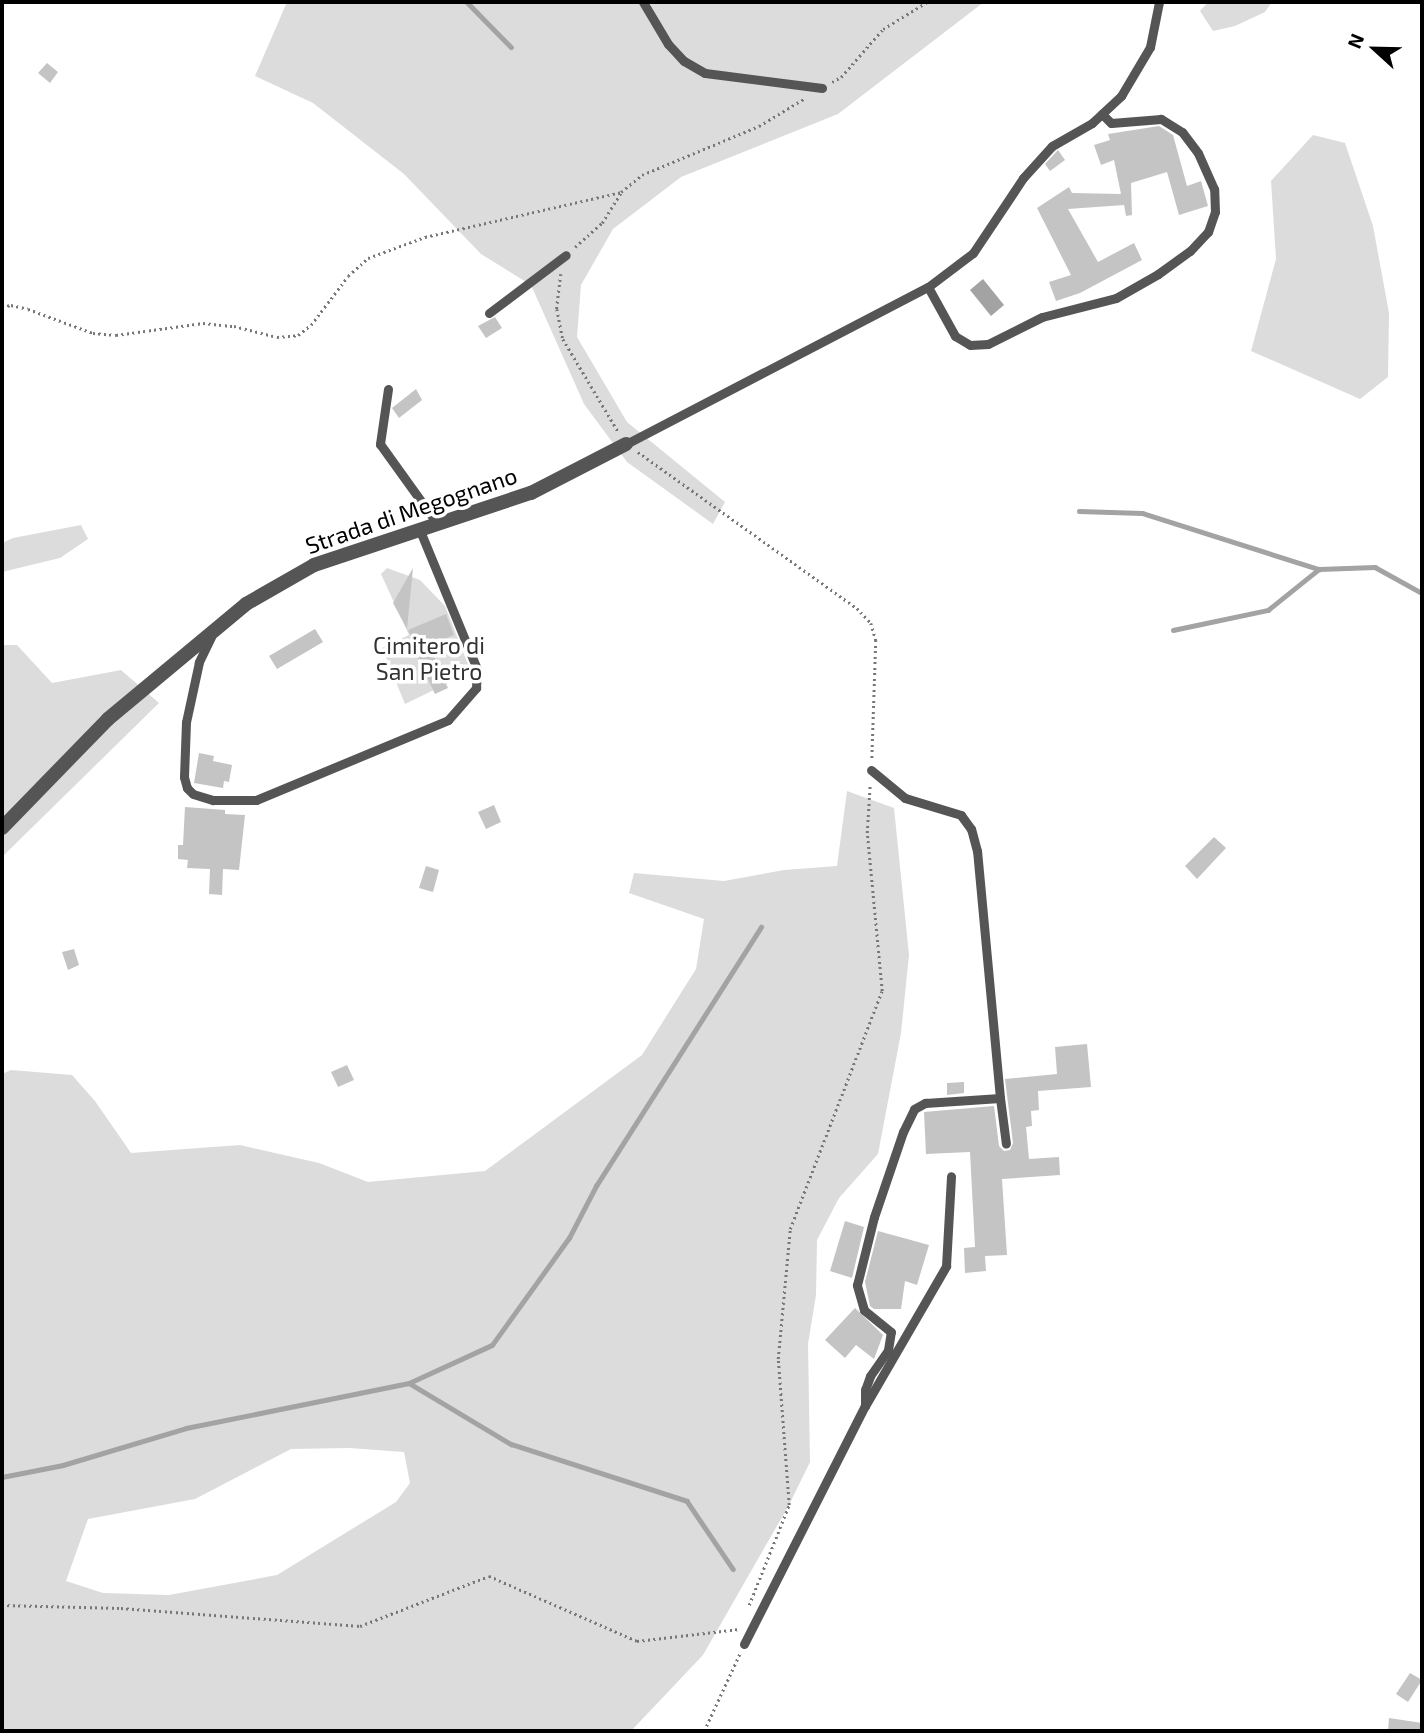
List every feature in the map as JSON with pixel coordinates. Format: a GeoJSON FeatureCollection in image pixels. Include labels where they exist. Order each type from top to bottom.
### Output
{"type":"FeatureCollection","features":[{"type":"Feature","properties":{"kind":"street","name":"Strada di Megognano"},"geometry":{"type":"LineString","coordinates":[[2,828],[108,719],[246,604],[314,565],[531,492],[626,444]]}},
{"type":"Feature","properties":{"kind":"lane"},"geometry":{"type":"LineString","coordinates":[[643,2],[668,44],[684,61],[705,72],[822,88]]}},
{"type":"Feature","properties":{"kind":"lane"},"geometry":{"type":"LineString","coordinates":[[626,444],[928,287],[973,253],[1023,178],[1052,146],[1102,114],[1121,96],[1150,47],[1159,2]]}},
{"type":"Feature","properties":{"kind":"lane"},"geometry":{"type":"LineString","coordinates":[[928,287],[955,336],[970,345],[988,344],[1042,317],[1116,298],[1158,274],[1190,251],[1208,232],[1215,212],[1214,189],[1198,153],[1182,132],[1161,120],[1111,123],[1102,114]]}},
{"type":"Feature","properties":{"kind":"lane"},"geometry":{"type":"LineString","coordinates":[[489,313],[566,255]]}},
{"type":"Feature","properties":{"kind":"lane"},"geometry":{"type":"LineString","coordinates":[[388,389],[380,444],[436,522]]}},
{"type":"Feature","properties":{"kind":"lane"},"geometry":{"type":"LineString","coordinates":[[214,629],[199,662],[186,722],[184,777],[187,788],[193,794],[213,800],[256,800],[448,720],[476,688],[477,669],[419,528]]}},
{"type":"Feature","properties":{"kind":"lane"},"geometry":{"type":"LineString","coordinates":[[871,770],[905,798],[961,815],[971,829],[977,851],[1006,1144]]}},
{"type":"Feature","properties":{"kind":"lane"},"geometry":{"type":"LineString","coordinates":[[865,1406],[867,1383],[888,1350],[891,1332],[864,1310],[857,1284],[874,1217],[914,1109],[925,1103],[1000,1098]]}},
{"type":"Feature","properties":{"kind":"lane"},"geometry":{"type":"LineString","coordinates":[[744,1644],[865,1406],[946,1266],[951,1176]]}},
{"type":"Feature","properties":{"kind":"path"},"geometry":{"type":"LineString","coordinates":[[744,1617],[789,1505],[778,1359],[790,1228],[882,991],[867,833],[876,640],[871,623],[857,608],[626,444],[564,340],[557,309],[566,255],[602,223],[621,192],[642,175],[760,126],[841,77],[883,29],[927,2]]}},
{"type":"Feature","properties":{"kind":"path"},"geometry":{"type":"LineString","coordinates":[[2,307],[28,309],[93,334],[116,335],[203,323],[234,326],[277,337],[298,335],[310,326],[348,276],[368,258],[425,237],[621,192]]}},
{"type":"Feature","properties":{"kind":"path"},"geometry":{"type":"LineString","coordinates":[[2,1605],[121,1608],[360,1626],[489,1576],[637,1641],[739,1629],[744,1644],[704,1731]]}},
{"type":"Feature","properties":{"kind":"green space"},"geometry":{"type":"Polygon","coordinates":[[[287,2],[984,2],[838,114],[681,177],[613,229],[581,285],[577,337],[627,422],[725,502],[713,524],[627,462],[584,404],[531,285],[481,254],[404,174],[313,103],[255,76],[287,2]]]}},
{"type":"Feature","properties":{"kind":"green space"},"geometry":{"type":"Polygon","coordinates":[[[1208,2],[1272,2],[1265,12],[1235,26],[1213,31],[1200,11],[1208,2]]]}},
{"type":"Feature","properties":{"kind":"green space"},"geometry":{"type":"Polygon","coordinates":[[[1313,135],[1345,143],[1373,226],[1389,313],[1388,377],[1360,399],[1251,351],[1276,259],[1271,181],[1313,135]]]}},
{"type":"Feature","properties":{"kind":"green space"},"geometry":{"type":"Polygon","coordinates":[[[81,525],[88,539],[60,558],[2,572],[2,543],[13,538],[81,525]]]}},
{"type":"Feature","properties":{"kind":"green space","name":"Cimitero di San Pietro"},"geometry":{"type":"Polygon","coordinates":[[[387,568],[420,580],[445,606],[471,672],[405,704],[382,648],[409,635],[381,574],[387,568]]]}},
{"type":"Feature","properties":{"kind":"green space"},"geometry":{"type":"Polygon","coordinates":[[[2,645],[17,645],[52,683],[121,670],[159,703],[2,857],[2,645]]]}},
{"type":"Feature","properties":{"kind":"green space"},"geometry":{"type":"Polygon","coordinates":[[[847,791],[894,808],[909,955],[901,1033],[878,1154],[839,1198],[817,1240],[816,1295],[808,1344],[810,1462],[789,1505],[703,1655],[631,1731],[2,1731],[2,1074],[11,1070],[72,1075],[95,1101],[131,1153],[240,1145],[319,1163],[368,1182],[485,1171],[642,1055],[696,969],[704,919],[629,893],[634,873],[724,881],[784,870],[837,866],[847,791]],[[349,1448],[291,1449],[195,1499],[88,1519],[66,1581],[103,1593],[169,1595],[277,1575],[396,1502],[410,1483],[404,1452],[349,1448]]]}},
{"type":"Feature","properties":{"kind":"shaded area"},"geometry":{"type":"Polygon","coordinates":[[[983,279],[1004,305],[991,316],[970,290],[983,279]]]}},
{"type":"Feature","properties":{"kind":"building"},"geometry":{"type":"Polygon","coordinates":[[[47,63],[58,72],[50,83],[38,73],[47,63]]]}},
{"type":"Feature","properties":{"kind":"building"},"geometry":{"type":"Polygon","coordinates":[[[1159,126],[1173,135],[1187,186],[1201,181],[1208,206],[1179,215],[1167,172],[1131,183],[1132,215],[1126,216],[1124,205],[1068,209],[1098,262],[1134,243],[1142,260],[1080,293],[1056,301],[1049,282],[1071,275],[1037,208],[1069,187],[1072,193],[1121,194],[1114,160],[1101,165],[1094,145],[1110,140],[1108,134],[1159,126]]]}},
{"type":"Feature","properties":{"kind":"building"},"geometry":{"type":"Polygon","coordinates":[[[1058,150],[1065,160],[1050,171],[1045,164],[1058,150]]]}},
{"type":"Feature","properties":{"kind":"building"},"geometry":{"type":"Polygon","coordinates":[[[495,317],[502,328],[486,338],[478,326],[495,317]]]}},
{"type":"Feature","properties":{"kind":"building"},"geometry":{"type":"Polygon","coordinates":[[[416,389],[422,400],[399,418],[392,408],[416,389]]]}},
{"type":"Feature","properties":{"kind":"building"},"geometry":{"type":"Polygon","coordinates":[[[413,568],[407,629],[393,603],[413,568]]]}},
{"type":"Feature","properties":{"kind":"building"},"geometry":{"type":"Polygon","coordinates":[[[446,614],[454,635],[429,645],[448,688],[435,694],[409,640],[412,639],[408,630],[446,614]]]}},
{"type":"Feature","properties":{"kind":"building"},"geometry":{"type":"Polygon","coordinates":[[[315,629],[323,642],[277,669],[269,656],[315,629]]]}},
{"type":"Feature","properties":{"kind":"building"},"geometry":{"type":"Polygon","coordinates":[[[199,753],[214,756],[213,761],[232,765],[229,782],[224,781],[223,788],[194,783],[199,753]]]}},
{"type":"Feature","properties":{"kind":"building"},"geometry":{"type":"Polygon","coordinates":[[[494,805],[501,822],[486,829],[478,812],[494,805]]]}},
{"type":"Feature","properties":{"kind":"building"},"geometry":{"type":"Polygon","coordinates":[[[185,807],[225,810],[225,814],[245,815],[239,870],[223,869],[222,895],[209,894],[210,869],[187,868],[188,860],[178,859],[178,845],[183,845],[185,807]]]}},
{"type":"Feature","properties":{"kind":"building"},"geometry":{"type":"Polygon","coordinates":[[[1214,837],[1226,848],[1197,879],[1185,866],[1214,837]]]}},
{"type":"Feature","properties":{"kind":"building"},"geometry":{"type":"Polygon","coordinates":[[[426,866],[439,870],[433,892],[419,888],[426,866]]]}},
{"type":"Feature","properties":{"kind":"building"},"geometry":{"type":"Polygon","coordinates":[[[74,949],[79,965],[68,970],[62,952],[74,949]]]}},
{"type":"Feature","properties":{"kind":"building"},"geometry":{"type":"Polygon","coordinates":[[[1087,1044],[1091,1087],[1038,1091],[1039,1110],[1031,1111],[1032,1126],[1026,1127],[1029,1159],[1059,1157],[1060,1175],[1002,1179],[1007,1255],[985,1256],[986,1271],[965,1273],[964,1248],[975,1247],[970,1152],[926,1154],[924,1112],[994,1106],[999,1146],[1004,1151],[1010,1150],[1013,1143],[1005,1079],[1057,1074],[1055,1047],[1087,1044]]]}},
{"type":"Feature","properties":{"kind":"building"},"geometry":{"type":"Polygon","coordinates":[[[347,1065],[354,1080],[338,1087],[331,1072],[347,1065]]]}},
{"type":"Feature","properties":{"kind":"building"},"geometry":{"type":"Polygon","coordinates":[[[964,1082],[964,1093],[947,1095],[947,1083],[964,1082]]]}},
{"type":"Feature","properties":{"kind":"building"},"geometry":{"type":"Polygon","coordinates":[[[845,1221],[864,1227],[852,1278],[830,1271],[845,1221]]]}},
{"type":"Feature","properties":{"kind":"building"},"geometry":{"type":"Polygon","coordinates":[[[878,1231],[929,1245],[917,1285],[905,1281],[901,1309],[874,1309],[870,1306],[865,1282],[878,1231]]]}},
{"type":"Feature","properties":{"kind":"building"},"geometry":{"type":"Polygon","coordinates":[[[855,1308],[883,1335],[874,1359],[856,1345],[845,1358],[825,1340],[855,1308]]]}},
{"type":"Feature","properties":{"kind":"building"},"geometry":{"type":"Polygon","coordinates":[[[1410,1673],[1422,1680],[1408,1702],[1396,1694],[1410,1673]]]}},
{"type":"Feature","properties":{"kind":"building"},"geometry":{"type":"Polygon","coordinates":[[[1389,1718],[1422,1723],[1422,1731],[1388,1731],[1389,1718]]]}},
{"type":"Feature","properties":{"kind":"waterway"},"geometry":{"type":"LineString","coordinates":[[467,2],[511,47]]}},
{"type":"Feature","properties":{"kind":"waterway"},"geometry":{"type":"LineString","coordinates":[[1079,511],[1142,513],[1319,569],[1375,567],[1422,593]]}},
{"type":"Feature","properties":{"kind":"waterway"},"geometry":{"type":"LineString","coordinates":[[1173,630],[1268,610],[1319,569]]}},
{"type":"Feature","properties":{"kind":"waterway"},"geometry":{"type":"LineString","coordinates":[[2,1477],[63,1465],[186,1428],[409,1383],[492,1345],[569,1238],[596,1186],[761,927]]}},
{"type":"Feature","properties":{"kind":"waterway"},"geometry":{"type":"LineString","coordinates":[[409,1383],[511,1444],[687,1501],[733,1569]]}}]}
